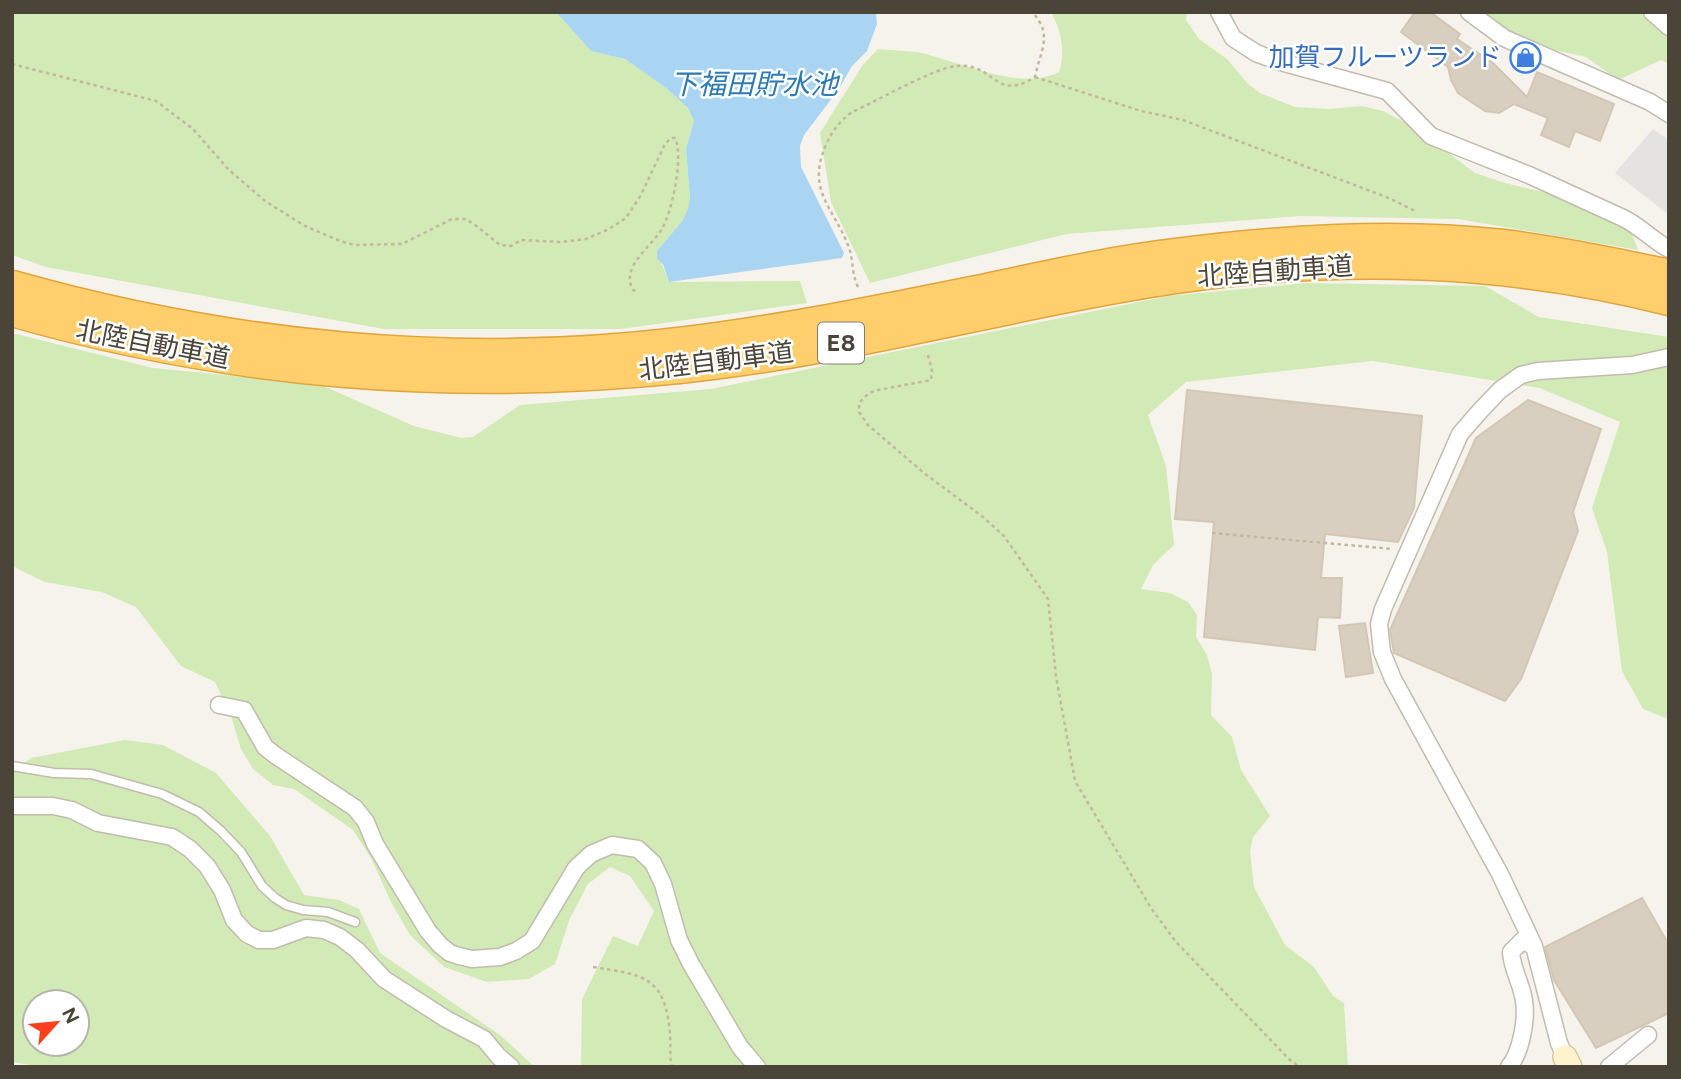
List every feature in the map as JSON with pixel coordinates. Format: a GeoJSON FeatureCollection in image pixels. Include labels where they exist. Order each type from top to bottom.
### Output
{"type":"FeatureCollection","features":[{"type":"Feature","properties":{"kind":"highway","name":"北陸自動車道"},"geometry":{"type":"LineString","coordinates":[[12,286],[110,312],[266,340],[412,353],[496,354],[673,344],[754,333],[863,314],[1084,269],[1172,254],[1257,244],[1420,240],[1501,245],[1587,257],[1669,275]]}},
{"type":"Feature","properties":{"kind":"highway","name":"北陸自動車道"},"geometry":{"type":"LineString","coordinates":[[12,312],[118,340],[270,366],[409,377],[499,379],[680,368],[747,359],[847,342],[1091,292],[1259,268],[1420,264],[1502,270],[1583,282],[1669,300]]}},
{"type":"Feature","properties":{"kind":"street"},"geometry":{"type":"LineString","coordinates":[[1219,12],[1233,38],[1256,53],[1387,91],[1431,136],[1529,175],[1623,218],[1669,249]]}},
{"type":"Feature","properties":{"kind":"street"},"geometry":{"type":"LineString","coordinates":[[1469,12],[1504,38],[1650,102],[1669,114]]}},
{"type":"Feature","properties":{"kind":"street"},"geometry":{"type":"LineString","coordinates":[[1652,12],[1669,27]]}},
{"type":"Feature","properties":{"kind":"street"},"geometry":{"type":"LineString","coordinates":[[1567,1062],[1559,1043],[1534,946],[1500,874],[1393,679],[1382,652],[1379,624],[1407,550],[1460,434],[1500,390],[1521,375],[1538,371],[1632,365],[1669,357]]}},
{"type":"Feature","properties":{"kind":"street"},"geometry":{"type":"LineString","coordinates":[[219,705],[244,710],[265,747],[355,808],[366,822],[375,844],[428,931],[450,953],[472,959],[500,957],[516,951],[532,941],[576,868],[591,854],[612,845],[638,849],[653,863],[667,895],[679,940],[696,975],[740,1047],[757,1067]]}},
{"type":"Feature","properties":{"kind":"street"},"geometry":{"type":"LineString","coordinates":[[12,806],[53,806],[72,810],[97,823],[172,837],[190,849],[207,866],[222,890],[234,920],[247,934],[258,940],[273,940],[306,929],[324,930],[340,937],[357,950],[384,979],[484,1039],[511,1067]]}},
{"type":"Feature","properties":{"kind":"street"},"geometry":{"type":"LineString","coordinates":[[1509,1067],[1516,1053],[1524,1021],[1524,1001],[1512,965],[1511,952],[1522,941],[1534,946]]}},
{"type":"Feature","properties":{"kind":"street"},"geometry":{"type":"LineString","coordinates":[[1609,1067],[1648,1035]]}},
{"type":"Feature","properties":{"kind":"lane"},"geometry":{"type":"LineString","coordinates":[[12,766],[54,773],[91,774],[162,794],[200,812],[221,831],[242,852],[262,886],[275,898],[286,905],[303,910],[328,912],[355,922]]}},
{"type":"Feature","properties":{"kind":"path"},"geometry":{"type":"LineString","coordinates":[[1032,12],[1044,30],[1046,41],[1035,77]]}},
{"type":"Feature","properties":{"kind":"path"},"geometry":{"type":"LineString","coordinates":[[12,64],[156,101],[192,129],[229,170],[265,201],[306,226],[340,242],[354,245],[402,244],[452,219],[465,219],[500,245],[512,246],[521,240],[561,242],[586,239],[626,218],[641,195],[665,144],[675,138],[678,148],[671,206],[662,229],[634,264],[631,286],[638,292]]}},
{"type":"Feature","properties":{"kind":"path"},"geometry":{"type":"LineString","coordinates":[[858,287],[853,278],[853,258],[848,243],[825,201],[818,181],[821,155],[839,122],[852,112],[954,66],[981,68],[1002,85],[1013,87],[1035,77],[1142,111],[1183,120],[1389,198],[1417,212]]}},
{"type":"Feature","properties":{"kind":"path"},"geometry":{"type":"LineString","coordinates":[[928,355],[931,380],[869,393],[859,403],[859,412],[868,425],[1004,536],[1048,599],[1056,676],[1076,781],[1151,908],[1176,942],[1290,1060],[1300,1067]]}},
{"type":"Feature","properties":{"kind":"path"},"geometry":{"type":"LineString","coordinates":[[1212,533],[1407,550]]}},
{"type":"Feature","properties":{"kind":"path"},"geometry":{"type":"LineString","coordinates":[[593,967],[628,972],[653,985],[664,997],[672,1067]]}},
{"type":"Feature","properties":{"kind":"green space"},"geometry":{"type":"Polygon","coordinates":[[[12,12],[556,12],[591,51],[625,59],[666,88],[688,108],[694,121],[686,149],[690,198],[688,209],[683,220],[657,251],[669,282],[800,281],[807,303],[621,329],[384,329],[46,267],[12,255],[12,12]]]}},
{"type":"Feature","properties":{"kind":"green space"},"geometry":{"type":"Polygon","coordinates":[[[1051,12],[1187,12],[1186,20],[1199,39],[1227,59],[1248,84],[1260,93],[1295,107],[1328,109],[1362,106],[1383,111],[1414,127],[1475,173],[1568,198],[1631,231],[1638,250],[1458,219],[1300,216],[1066,234],[870,283],[831,202],[820,133],[862,66],[878,49],[921,53],[1009,77],[1044,77],[1059,72],[1062,57],[1060,34],[1051,12]]]}},
{"type":"Feature","properties":{"kind":"green space"},"geometry":{"type":"Polygon","coordinates":[[[1484,12],[1639,12],[1669,38],[1669,64],[1661,60],[1618,80],[1586,57],[1541,47],[1510,33],[1484,12]]]}},
{"type":"Feature","properties":{"kind":"green space"},"geometry":{"type":"Polygon","coordinates":[[[1306,283],[1485,286],[1539,317],[1669,337],[1669,719],[1643,709],[1622,671],[1607,552],[1592,508],[1620,422],[1540,388],[1373,361],[1186,382],[1148,415],[1166,466],[1174,545],[1153,565],[1141,589],[1170,593],[1188,602],[1197,615],[1196,637],[1207,655],[1212,674],[1211,715],[1232,737],[1241,770],[1270,816],[1253,837],[1250,851],[1254,887],[1285,945],[1314,967],[1333,996],[1344,1003],[1348,1067],[581,1067],[582,999],[613,936],[638,946],[654,911],[630,876],[610,867],[588,884],[570,918],[555,964],[529,979],[487,982],[444,967],[410,935],[371,858],[353,830],[294,789],[273,785],[253,769],[241,749],[232,719],[215,682],[181,666],[136,607],[102,592],[45,582],[12,566],[12,333],[153,368],[319,384],[414,426],[462,438],[473,437],[520,405],[711,389],[1168,296],[1306,283]]]}},
{"type":"Feature","properties":{"kind":"green space"},"geometry":{"type":"Polygon","coordinates":[[[125,740],[163,745],[216,773],[270,836],[304,895],[339,900],[359,909],[380,953],[500,1035],[535,1067],[43,1067],[12,1062],[12,772],[31,758],[125,740]]]}},
{"type":"Feature","properties":{"kind":"shaded area"},"geometry":{"type":"Polygon","coordinates":[[[1653,129],[1669,140],[1669,215],[1615,173],[1653,129]]]}},
{"type":"Feature","properties":{"kind":"water","name":"下福田貯水池"},"geometry":{"type":"Polygon","coordinates":[[[556,12],[876,12],[877,24],[867,51],[852,66],[839,89],[804,135],[800,146],[801,167],[844,253],[842,258],[669,282],[663,264],[657,259],[657,251],[683,220],[688,209],[690,198],[686,149],[694,121],[688,108],[666,88],[625,59],[591,51],[556,12]]]}},
{"type":"Feature","properties":{"kind":"building"},"geometry":{"type":"Polygon","coordinates":[[[1415,12],[1430,12],[1460,34],[1457,39],[1493,63],[1527,97],[1537,72],[1614,104],[1600,141],[1575,131],[1569,147],[1541,135],[1548,118],[1514,104],[1499,113],[1485,111],[1458,93],[1448,67],[1401,32],[1415,12]]]}},
{"type":"Feature","properties":{"kind":"building"},"geometry":{"type":"Polygon","coordinates":[[[1187,390],[1422,416],[1414,508],[1398,542],[1325,534],[1321,578],[1342,578],[1340,618],[1318,617],[1315,650],[1204,637],[1214,522],[1175,519],[1187,390]]]}},
{"type":"Feature","properties":{"kind":"building"},"geometry":{"type":"Polygon","coordinates":[[[1528,400],[1601,429],[1573,512],[1578,531],[1521,679],[1505,701],[1394,653],[1390,630],[1476,438],[1528,400]]]}},
{"type":"Feature","properties":{"kind":"building"},"geometry":{"type":"Polygon","coordinates":[[[1365,623],[1373,673],[1346,677],[1339,626],[1365,623]]]}},
{"type":"Feature","properties":{"kind":"building"},"geometry":{"type":"Polygon","coordinates":[[[1642,898],[1669,945],[1669,1013],[1596,1048],[1554,980],[1545,947],[1642,898]]]}},
{"type":"Feature","properties":{"kind":"place","name":"加賀フルーツランド"},"geometry":{"type":"Point","coordinates":[1525,57]}}]}
